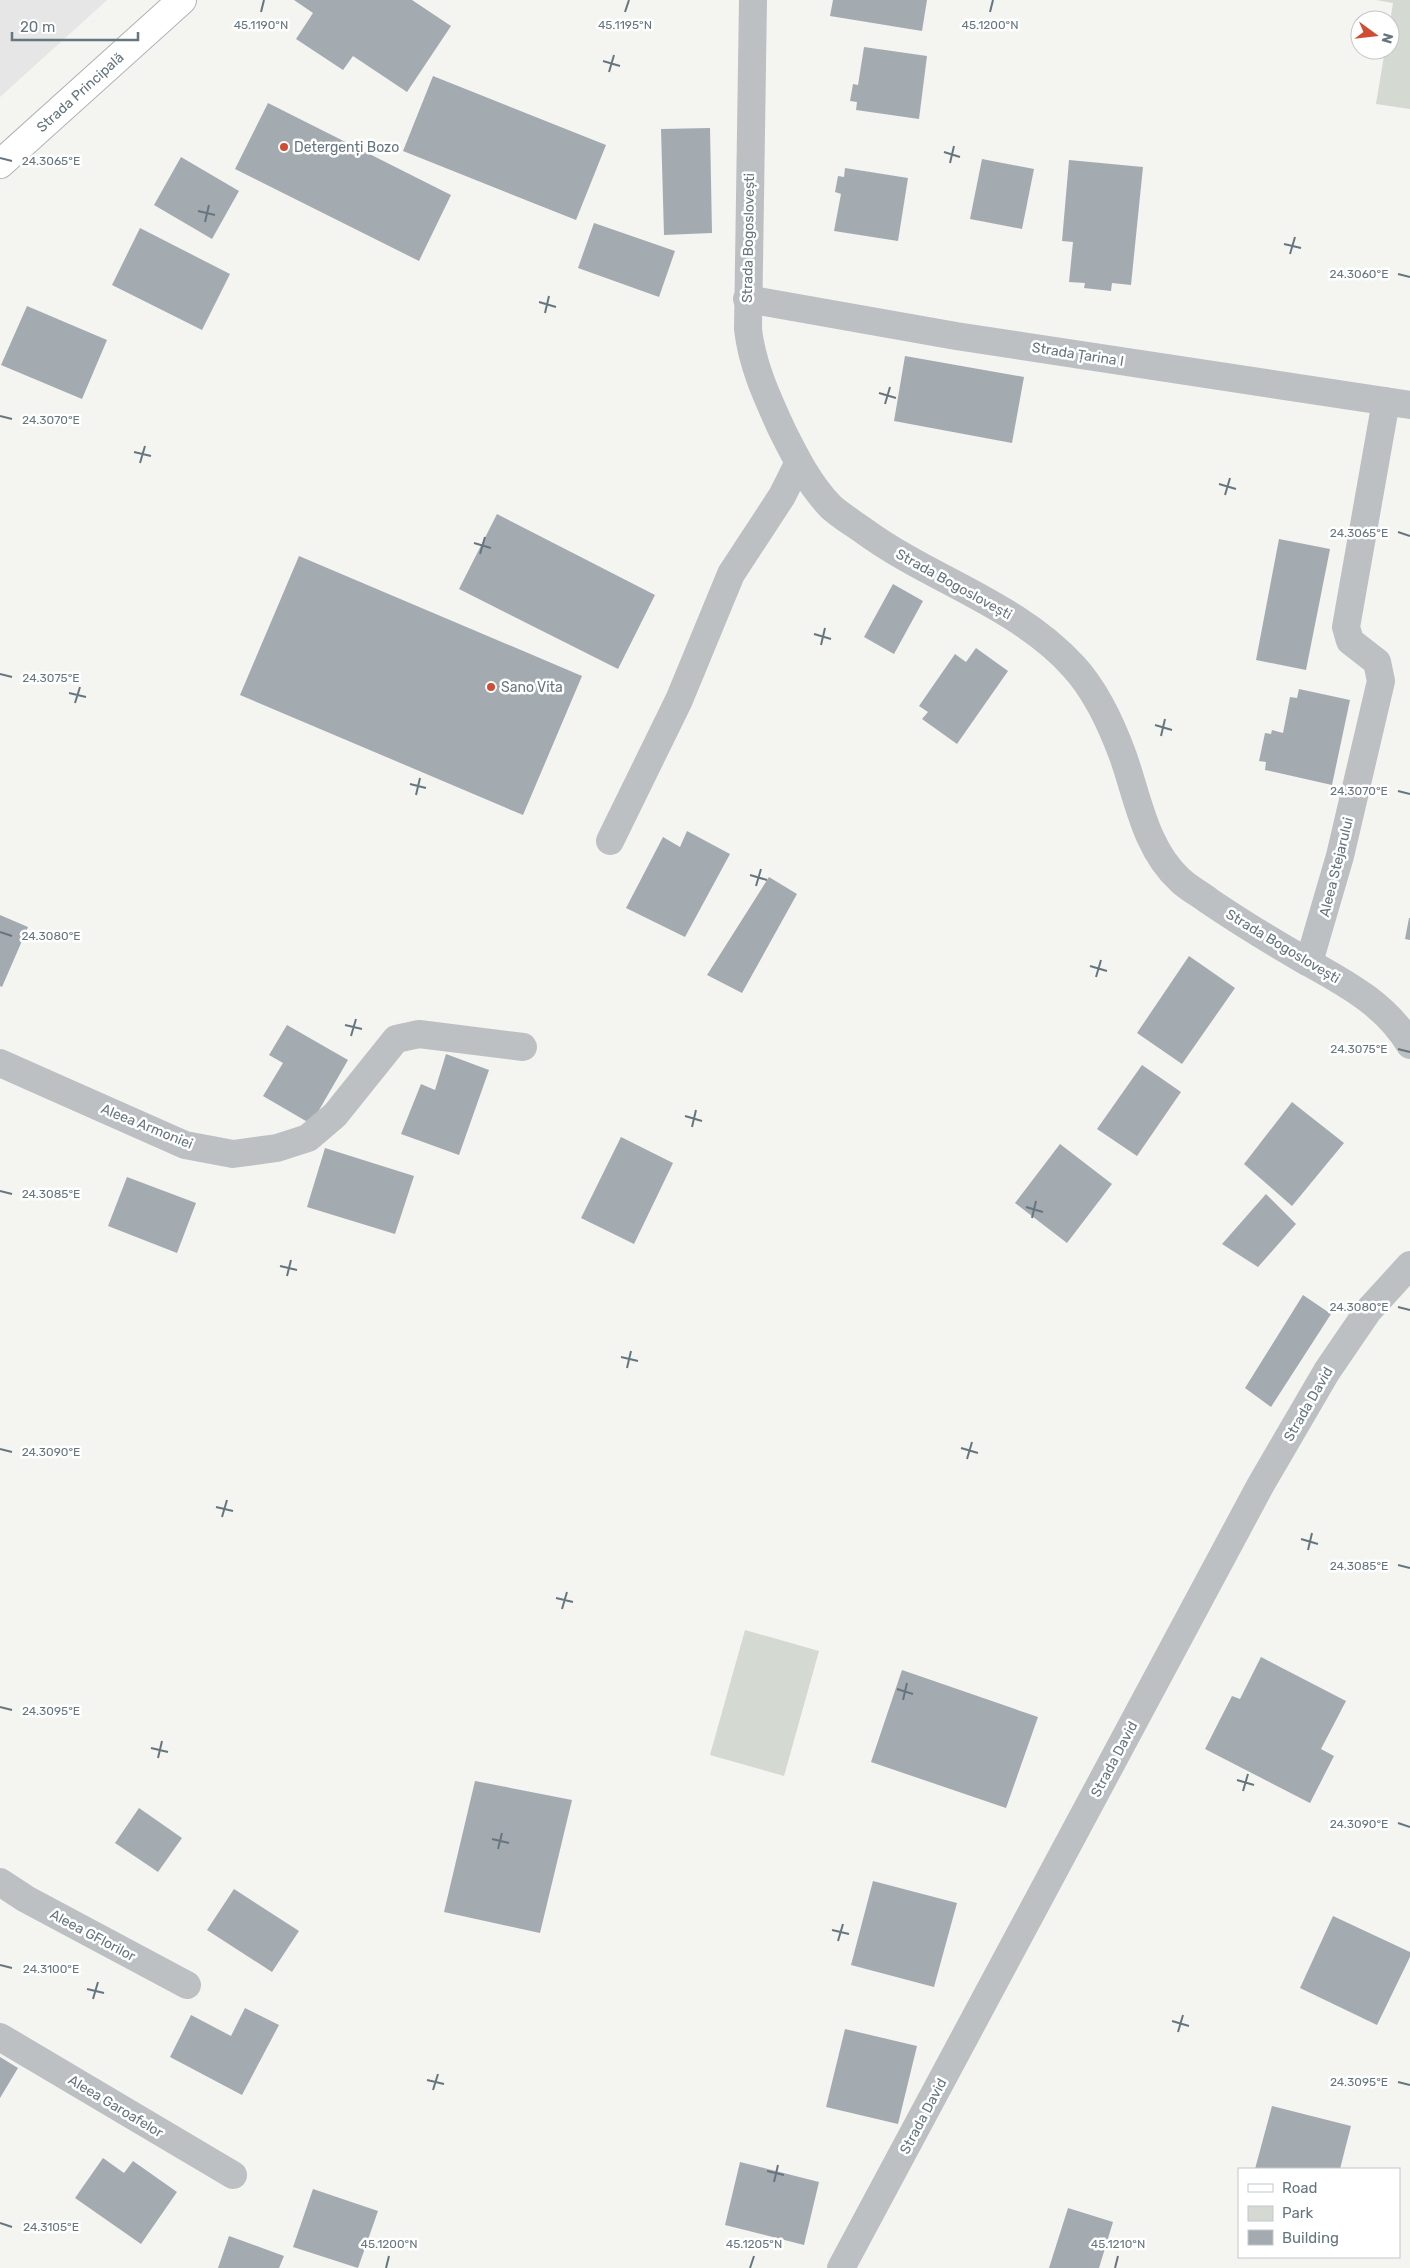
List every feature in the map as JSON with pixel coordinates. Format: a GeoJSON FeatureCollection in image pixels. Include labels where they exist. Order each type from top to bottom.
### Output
{"type":"FeatureCollection","features":[{"type":"Feature","properties":{"kind":"main road","name":"Strada Principală"},"geometry":{"type":"LineString","coordinates":[[0,164],[182,0]]}},
{"type":"Feature","properties":{"kind":"street","name":"Strada Bogoslovești"},"geometry":{"type":"LineString","coordinates":[[753,0],[747,300],[751,354],[769,401],[798,464],[816,489],[834,509],[886,547],[1027,624],[1051,644],[1076,668],[1096,699],[1122,753],[1147,830],[1160,856],[1179,880],[1250,930],[1353,987],[1379,1007],[1402,1031],[1410,1046]]}},
{"type":"Feature","properties":{"kind":"street","name":"Strada Țarina I"},"geometry":{"type":"LineString","coordinates":[[747,300],[956,336],[1398,403]]}},
{"type":"Feature","properties":{"kind":"street","name":"Aleea Stejarului"},"geometry":{"type":"LineString","coordinates":[[1309,962],[1340,856],[1381,681],[1377,662],[1350,641],[1346,627],[1398,403]]}},
{"type":"Feature","properties":{"kind":"street"},"geometry":{"type":"LineString","coordinates":[[610,841],[679,700],[731,574],[782,496],[798,464]]}},
{"type":"Feature","properties":{"kind":"street","name":"Aleea Armoniei"},"geometry":{"type":"LineString","coordinates":[[0,1063],[185,1145],[233,1154],[277,1148],[308,1138],[335,1115],[396,1039],[420,1034],[523,1047]]}},
{"type":"Feature","properties":{"kind":"street","name":"Strada David"},"geometry":{"type":"LineString","coordinates":[[841,2268],[1260,1486],[1327,1371],[1368,1311],[1410,1265]]}},
{"type":"Feature","properties":{"kind":"street","name":"Aleea GFlorilor"},"geometry":{"type":"LineString","coordinates":[[0,1882],[26,1899],[187,1985]]}},
{"type":"Feature","properties":{"kind":"street","name":"Aleea Garoafelor"},"geometry":{"type":"LineString","coordinates":[[0,2036],[233,2175]]}},
{"type":"Feature","properties":{"kind":"shaded area"},"geometry":{"type":"Polygon","coordinates":[[[0,0],[107,0],[0,97],[0,0]]]}},
{"type":"Feature","properties":{"kind":"green space"},"geometry":{"type":"Polygon","coordinates":[[[1376,0],[1410,0],[1410,109],[1376,104],[1383,60],[1400,60],[1400,10],[1392,10],[1393,3],[1376,0]]]}},
{"type":"Feature","properties":{"kind":"green space"},"geometry":{"type":"Polygon","coordinates":[[[745,1630],[819,1651],[784,1776],[710,1755],[745,1630]]]}},
{"type":"Feature","properties":{"kind":"building"},"geometry":{"type":"Polygon","coordinates":[[[294,0],[412,0],[451,26],[407,92],[353,56],[343,70],[296,39],[313,13],[294,0]]]}},
{"type":"Feature","properties":{"kind":"building"},"geometry":{"type":"Polygon","coordinates":[[[833,0],[927,0],[922,31],[830,16],[833,0]]]}},
{"type":"Feature","properties":{"kind":"building"},"geometry":{"type":"Polygon","coordinates":[[[864,47],[927,56],[919,119],[856,110],[857,102],[850,101],[853,84],[858,85],[864,47]]]}},
{"type":"Feature","properties":{"kind":"building"},"geometry":{"type":"Polygon","coordinates":[[[433,76],[606,145],[576,220],[403,151],[433,76]]]}},
{"type":"Feature","properties":{"kind":"building"},"geometry":{"type":"Polygon","coordinates":[[[268,103],[451,195],[419,261],[235,169],[268,103]]]}},
{"type":"Feature","properties":{"kind":"building"},"geometry":{"type":"Polygon","coordinates":[[[710,128],[712,233],[664,235],[661,129],[710,128]]]}},
{"type":"Feature","properties":{"kind":"building"},"geometry":{"type":"Polygon","coordinates":[[[181,157],[239,191],[212,239],[154,205],[181,157]]]}},
{"type":"Feature","properties":{"kind":"building"},"geometry":{"type":"Polygon","coordinates":[[[982,159],[1034,169],[1022,229],[970,219],[982,159]]]}},
{"type":"Feature","properties":{"kind":"building"},"geometry":{"type":"Polygon","coordinates":[[[1069,160],[1143,167],[1131,285],[1112,283],[1111,291],[1084,288],[1085,283],[1069,282],[1073,242],[1062,241],[1069,160]]]}},
{"type":"Feature","properties":{"kind":"building"},"geometry":{"type":"Polygon","coordinates":[[[845,168],[908,178],[898,241],[834,231],[841,194],[835,192],[838,176],[844,177],[845,168]]]}},
{"type":"Feature","properties":{"kind":"building"},"geometry":{"type":"Polygon","coordinates":[[[594,223],[675,251],[659,297],[578,268],[594,223]]]}},
{"type":"Feature","properties":{"kind":"building"},"geometry":{"type":"Polygon","coordinates":[[[140,228],[230,274],[202,330],[112,285],[140,228]]]}},
{"type":"Feature","properties":{"kind":"building"},"geometry":{"type":"Polygon","coordinates":[[[27,306],[107,340],[82,399],[1,365],[27,306]]]}},
{"type":"Feature","properties":{"kind":"building"},"geometry":{"type":"Polygon","coordinates":[[[905,356],[1024,377],[1012,443],[894,421],[905,356]]]}},
{"type":"Feature","properties":{"kind":"building"},"geometry":{"type":"Polygon","coordinates":[[[497,514],[655,595],[618,669],[459,589],[497,514]]]}},
{"type":"Feature","properties":{"kind":"building"},"geometry":{"type":"Polygon","coordinates":[[[1279,539],[1330,549],[1306,670],[1256,660],[1279,539]]]}},
{"type":"Feature","properties":{"kind":"building"},"geometry":{"type":"Polygon","coordinates":[[[299,556],[582,676],[523,815],[240,695],[299,556]]]}},
{"type":"Feature","properties":{"kind":"building"},"geometry":{"type":"Polygon","coordinates":[[[893,584],[923,601],[894,654],[864,637],[893,584]]]}},
{"type":"Feature","properties":{"kind":"building"},"geometry":{"type":"Polygon","coordinates":[[[976,648],[1008,671],[957,744],[922,719],[928,712],[919,706],[955,654],[966,662],[976,648]]]}},
{"type":"Feature","properties":{"kind":"building"},"geometry":{"type":"Polygon","coordinates":[[[1299,689],[1350,700],[1332,785],[1265,770],[1266,762],[1259,761],[1265,733],[1271,734],[1272,730],[1283,733],[1290,697],[1297,698],[1299,689]]]}},
{"type":"Feature","properties":{"kind":"building"},"geometry":{"type":"Polygon","coordinates":[[[687,831],[730,854],[685,937],[626,908],[663,837],[680,847],[687,831]]]}},
{"type":"Feature","properties":{"kind":"building"},"geometry":{"type":"Polygon","coordinates":[[[769,877],[797,894],[742,993],[707,975],[769,877]]]}},
{"type":"Feature","properties":{"kind":"building"},"geometry":{"type":"Polygon","coordinates":[[[0,915],[28,927],[2,987],[0,986],[0,915]]]}},
{"type":"Feature","properties":{"kind":"building"},"geometry":{"type":"Polygon","coordinates":[[[1410,918],[1410,940],[1405,939],[1410,918]]]}},
{"type":"Feature","properties":{"kind":"building"},"geometry":{"type":"Polygon","coordinates":[[[1189,956],[1235,988],[1182,1064],[1137,1033],[1189,956]]]}},
{"type":"Feature","properties":{"kind":"building"},"geometry":{"type":"Polygon","coordinates":[[[287,1025],[348,1060],[311,1124],[263,1096],[283,1063],[269,1055],[287,1025]]]}},
{"type":"Feature","properties":{"kind":"building"},"geometry":{"type":"Polygon","coordinates":[[[446,1054],[489,1070],[459,1155],[401,1134],[421,1084],[435,1090],[446,1054]]]}},
{"type":"Feature","properties":{"kind":"building"},"geometry":{"type":"Polygon","coordinates":[[[1142,1065],[1181,1092],[1137,1156],[1097,1129],[1142,1065]]]}},
{"type":"Feature","properties":{"kind":"building"},"geometry":{"type":"Polygon","coordinates":[[[1292,1102],[1344,1143],[1292,1206],[1244,1164],[1292,1102]]]}},
{"type":"Feature","properties":{"kind":"building"},"geometry":{"type":"Polygon","coordinates":[[[621,1137],[673,1163],[634,1244],[581,1218],[621,1137]]]}},
{"type":"Feature","properties":{"kind":"building"},"geometry":{"type":"Polygon","coordinates":[[[1060,1144],[1112,1184],[1067,1243],[1015,1203],[1060,1144]]]}},
{"type":"Feature","properties":{"kind":"building"},"geometry":{"type":"Polygon","coordinates":[[[325,1148],[414,1176],[395,1234],[307,1207],[325,1148]]]}},
{"type":"Feature","properties":{"kind":"building"},"geometry":{"type":"Polygon","coordinates":[[[127,1177],[196,1203],[177,1253],[108,1226],[127,1177]]]}},
{"type":"Feature","properties":{"kind":"building"},"geometry":{"type":"Polygon","coordinates":[[[1266,1194],[1296,1224],[1258,1267],[1222,1244],[1266,1194]]]}},
{"type":"Feature","properties":{"kind":"building"},"geometry":{"type":"Polygon","coordinates":[[[1303,1295],[1331,1314],[1271,1407],[1245,1388],[1303,1295]]]}},
{"type":"Feature","properties":{"kind":"building"},"geometry":{"type":"Polygon","coordinates":[[[1261,1657],[1346,1701],[1321,1749],[1334,1756],[1310,1803],[1205,1749],[1232,1696],[1240,1699],[1261,1657]]]}},
{"type":"Feature","properties":{"kind":"building"},"geometry":{"type":"Polygon","coordinates":[[[902,1670],[1038,1717],[1006,1808],[871,1762],[902,1670]]]}},
{"type":"Feature","properties":{"kind":"building"},"geometry":{"type":"Polygon","coordinates":[[[475,1781],[572,1800],[540,1933],[444,1912],[475,1781]]]}},
{"type":"Feature","properties":{"kind":"building"},"geometry":{"type":"Polygon","coordinates":[[[139,1808],[182,1838],[158,1872],[115,1843],[139,1808]]]}},
{"type":"Feature","properties":{"kind":"building"},"geometry":{"type":"Polygon","coordinates":[[[873,1881],[957,1903],[934,1987],[851,1965],[873,1881]]]}},
{"type":"Feature","properties":{"kind":"building"},"geometry":{"type":"Polygon","coordinates":[[[234,1889],[299,1931],[272,1972],[207,1930],[234,1889]]]}},
{"type":"Feature","properties":{"kind":"building"},"geometry":{"type":"Polygon","coordinates":[[[1333,1916],[1410,1952],[1410,1957],[1377,2025],[1300,1988],[1333,1916]]]}},
{"type":"Feature","properties":{"kind":"building"},"geometry":{"type":"Polygon","coordinates":[[[245,2008],[279,2025],[242,2095],[170,2057],[191,2015],[231,2036],[245,2008]]]}},
{"type":"Feature","properties":{"kind":"building"},"geometry":{"type":"Polygon","coordinates":[[[845,2029],[917,2046],[898,2124],[826,2107],[845,2029]]]}},
{"type":"Feature","properties":{"kind":"building"},"geometry":{"type":"Polygon","coordinates":[[[0,2057],[18,2068],[0,2098],[0,2057]]]}},
{"type":"Feature","properties":{"kind":"building"},"geometry":{"type":"Polygon","coordinates":[[[1272,2106],[1351,2126],[1340,2168],[1255,2168],[1272,2106]]]}},
{"type":"Feature","properties":{"kind":"building"},"geometry":{"type":"Polygon","coordinates":[[[103,2158],[124,2173],[133,2161],[177,2192],[141,2244],[75,2198],[103,2158]]]}},
{"type":"Feature","properties":{"kind":"building"},"geometry":{"type":"Polygon","coordinates":[[[740,2162],[819,2182],[804,2245],[725,2225],[740,2162]]]}},
{"type":"Feature","properties":{"kind":"building"},"geometry":{"type":"Polygon","coordinates":[[[313,2189],[378,2211],[358,2268],[293,2247],[313,2189]]]}},
{"type":"Feature","properties":{"kind":"building"},"geometry":{"type":"Polygon","coordinates":[[[1068,2208],[1113,2222],[1099,2268],[1049,2268],[1068,2208]]]}},
{"type":"Feature","properties":{"kind":"building"},"geometry":{"type":"Polygon","coordinates":[[[229,2236],[284,2256],[279,2268],[218,2268],[229,2236]]]}},
{"type":"Feature","properties":{"kind":"place","name":"Detergenți Bozo"},"geometry":{"type":"Point","coordinates":[284,147]}},
{"type":"Feature","properties":{"kind":"place","name":"Sano Vita"},"geometry":{"type":"Point","coordinates":[491,687]}}]}
